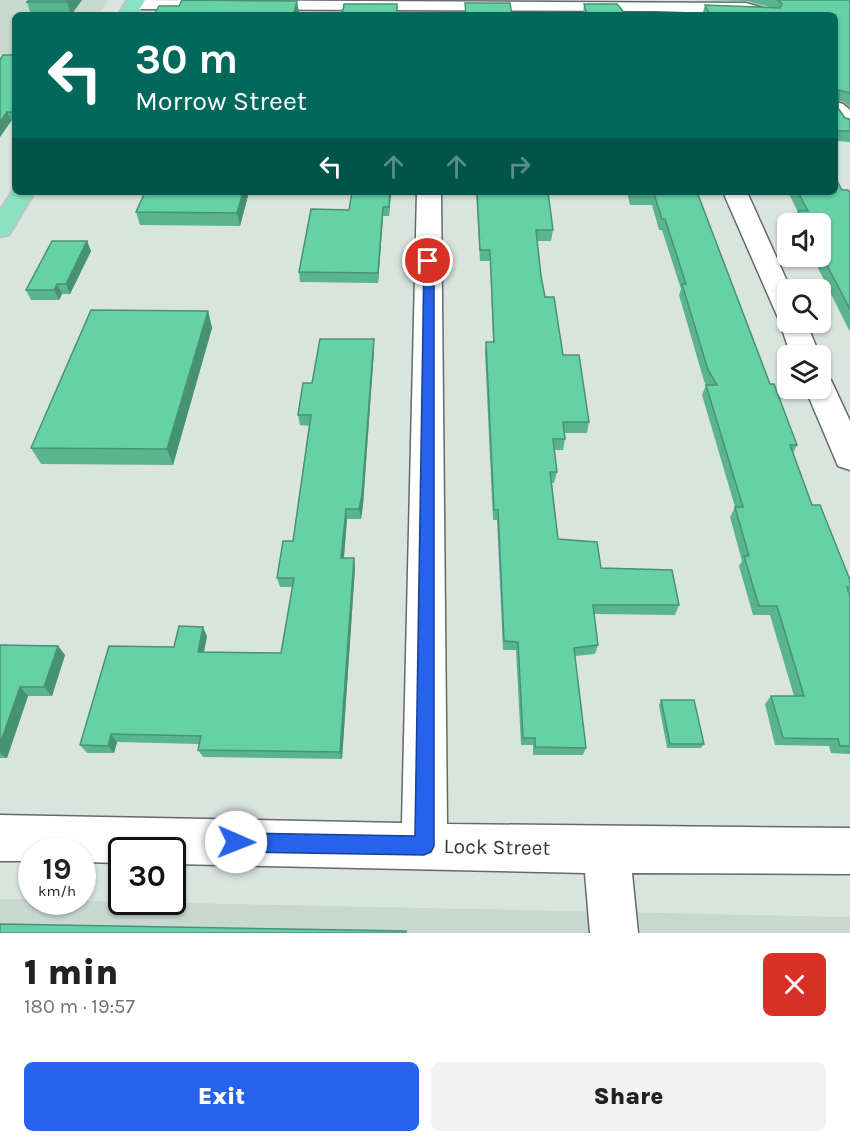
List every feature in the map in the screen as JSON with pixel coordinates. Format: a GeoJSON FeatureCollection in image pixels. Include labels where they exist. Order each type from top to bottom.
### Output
{"type":"FeatureCollection","features":[{"type":"Feature","properties":{"kind":"main road"},"geometry":{"type":"LineString","coordinates":[[0,230],[20,195]]}},
{"type":"Feature","properties":{"kind":"street"},"geometry":{"type":"LineString","coordinates":[[132,7],[655,7],[746,8],[759,12]]}},
{"type":"Feature","properties":{"kind":"street"},"geometry":{"type":"LineString","coordinates":[[838,110],[850,122]]}},
{"type":"Feature","properties":{"kind":"street"},"geometry":{"type":"LineString","coordinates":[[424,846],[429,195]]}},
{"type":"Feature","properties":{"kind":"street"},"geometry":{"type":"LineString","coordinates":[[736,195],[777,288]]}},
{"type":"Feature","properties":{"kind":"street"},"geometry":{"type":"LineString","coordinates":[[825,399],[850,457]]}},
{"type":"Feature","properties":{"kind":"street","name":"Lock Street"},"geometry":{"type":"LineString","coordinates":[[0,838],[606,850],[850,851]]}},
{"type":"Feature","properties":{"kind":"street"},"geometry":{"type":"LineString","coordinates":[[606,850],[614,933]]}},
{"type":"Feature","properties":{"kind":"shaded area"},"geometry":{"type":"Polygon","coordinates":[[[0,0],[108,0],[100,12],[12,12],[12,55],[0,55],[0,0]]]}},
{"type":"Feature","properties":{"kind":"shaded area"},"geometry":{"type":"Polygon","coordinates":[[[0,899],[18,899],[18,915],[96,915],[96,901],[108,901],[108,915],[186,915],[186,903],[850,917],[850,933],[0,933],[0,899]]]}},
{"type":"Feature","properties":{"kind":"building"},"geometry":{"type":"Polygon","coordinates":[[[29,0],[69,0],[67,2],[27,2],[29,0]]]}},
{"type":"Feature","properties":{"kind":"building"},"geometry":{"type":"Polygon","coordinates":[[[182,0],[297,1],[294,12],[156,12],[159,6],[179,6],[182,0]]]}},
{"type":"Feature","properties":{"kind":"building"},"geometry":{"type":"Polygon","coordinates":[[[778,0],[850,0],[850,93],[839,90],[838,108],[838,12],[708,12],[705,5],[780,8],[782,4],[778,0]]]}},
{"type":"Feature","properties":{"kind":"building"},"geometry":{"type":"Polygon","coordinates":[[[465,3],[510,3],[512,12],[466,12],[465,3]]]}},
{"type":"Feature","properties":{"kind":"building"},"geometry":{"type":"Polygon","coordinates":[[[344,4],[397,4],[397,12],[343,12],[344,4]]]}},
{"type":"Feature","properties":{"kind":"building"},"geometry":{"type":"Polygon","coordinates":[[[584,4],[617,4],[623,12],[586,12],[584,4]]]}},
{"type":"Feature","properties":{"kind":"building"},"geometry":{"type":"Polygon","coordinates":[[[3,55],[12,55],[12,112],[7,112],[0,122],[0,60],[3,55]]]}},
{"type":"Feature","properties":{"kind":"building"},"geometry":{"type":"Polygon","coordinates":[[[838,108],[845,118],[850,119],[850,131],[838,131],[838,108]]]}},
{"type":"Feature","properties":{"kind":"building"},"geometry":{"type":"Polygon","coordinates":[[[838,183],[842,190],[850,192],[850,309],[828,267],[831,267],[831,213],[799,213],[798,211],[808,211],[800,195],[838,195],[838,183]]]}},
{"type":"Feature","properties":{"kind":"building"},"geometry":{"type":"Polygon","coordinates":[[[144,195],[242,195],[237,213],[136,212],[144,195]]]}},
{"type":"Feature","properties":{"kind":"building"},"geometry":{"type":"Polygon","coordinates":[[[352,195],[390,195],[389,207],[383,207],[378,273],[299,272],[311,209],[349,210],[352,195]]]}},
{"type":"Feature","properties":{"kind":"building"},"geometry":{"type":"Polygon","coordinates":[[[477,195],[548,195],[553,230],[536,230],[541,276],[545,297],[554,297],[563,355],[579,355],[589,422],[563,422],[565,439],[553,439],[557,472],[550,472],[558,539],[597,542],[601,568],[672,570],[679,605],[593,605],[598,645],[574,648],[586,748],[535,747],[535,738],[523,738],[518,642],[504,641],[498,510],[494,510],[486,342],[494,342],[490,250],[480,250],[477,195]]]}},
{"type":"Feature","properties":{"kind":"building"},"geometry":{"type":"Polygon","coordinates":[[[654,195],[698,195],[770,384],[774,384],[777,399],[780,399],[797,445],[790,445],[812,505],[820,505],[850,580],[850,587],[847,587],[850,596],[850,746],[840,746],[838,739],[783,738],[771,696],[804,696],[777,606],[759,606],[744,556],[749,556],[735,507],[743,507],[706,385],[717,385],[708,370],[682,284],[686,284],[665,219],[662,219],[654,195]]]}},
{"type":"Feature","properties":{"kind":"building"},"geometry":{"type":"Polygon","coordinates":[[[52,241],[87,241],[66,284],[57,284],[54,290],[26,290],[52,241]]]}},
{"type":"Feature","properties":{"kind":"building"},"geometry":{"type":"Polygon","coordinates":[[[91,310],[208,311],[167,449],[31,448],[91,310]]]}},
{"type":"Feature","properties":{"kind":"building"},"geometry":{"type":"Polygon","coordinates":[[[320,339],[374,339],[362,495],[359,509],[346,509],[341,558],[354,558],[340,752],[198,750],[201,736],[111,734],[108,746],[80,745],[109,646],[174,647],[179,626],[203,627],[198,652],[281,653],[294,578],[277,578],[283,541],[293,541],[311,415],[298,415],[303,383],[312,383],[320,339]]]}},
{"type":"Feature","properties":{"kind":"building"},"geometry":{"type":"Polygon","coordinates":[[[0,645],[58,646],[44,687],[20,687],[0,744],[0,645]]]}},
{"type":"Feature","properties":{"kind":"building"},"geometry":{"type":"Polygon","coordinates":[[[661,700],[694,700],[704,744],[670,744],[661,700]]]}},
{"type":"Feature","properties":{"kind":"building"},"geometry":{"type":"Polygon","coordinates":[[[0,924],[406,931],[406,933],[0,933],[0,924]]]}},
{"type":"Feature","properties":{"kind":"route"},"geometry":{"type":"LineString","coordinates":[[236,842],[424,846],[428,261]]}}]}
